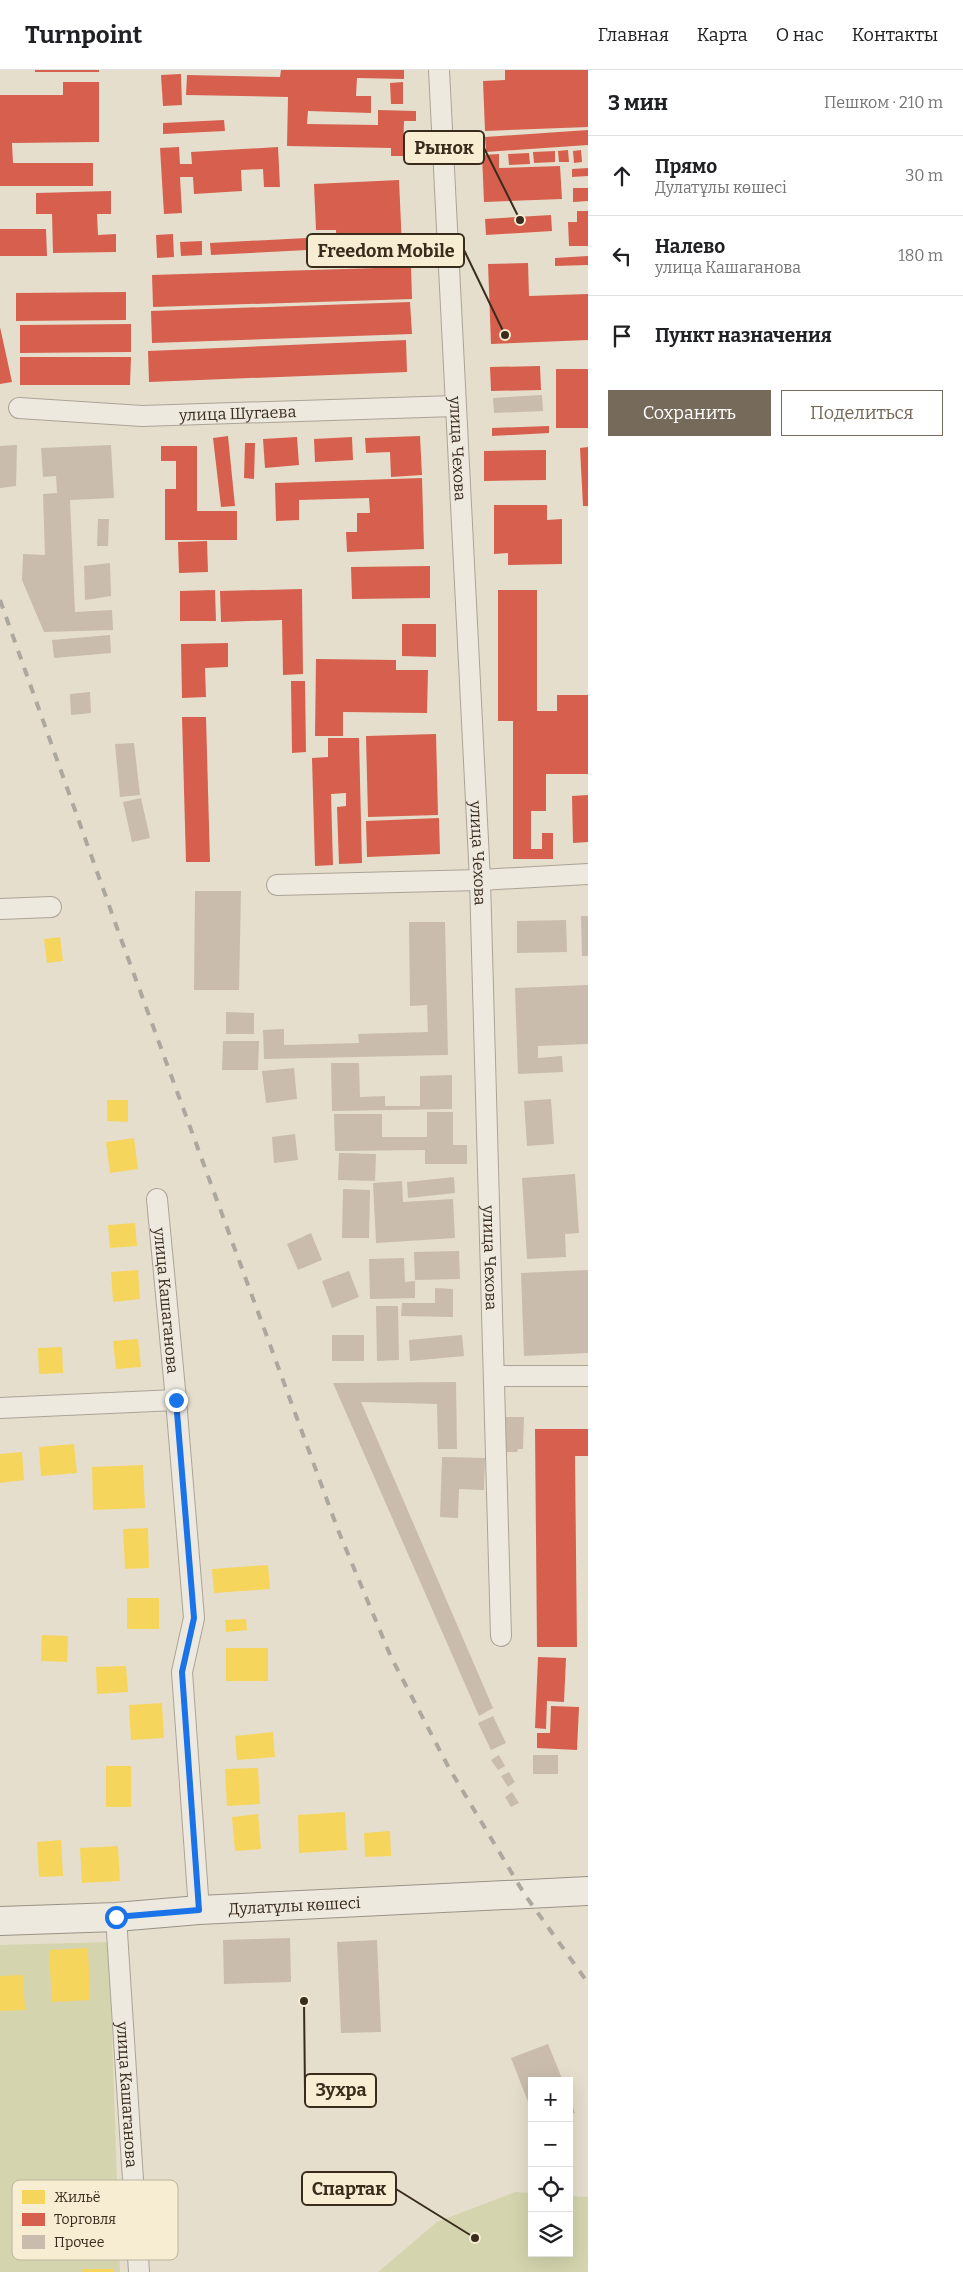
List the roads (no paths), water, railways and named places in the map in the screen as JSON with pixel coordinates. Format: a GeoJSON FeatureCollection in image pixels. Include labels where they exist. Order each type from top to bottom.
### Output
{"type":"FeatureCollection","features":[{"type":"Feature","properties":{"kind":"street","name":"улица Чехова"},"geometry":{"type":"LineString","coordinates":[[439,70],[480,880],[501,1636]]}},
{"type":"Feature","properties":{"kind":"street","name":"улица Шугаева"},"geometry":{"type":"LineString","coordinates":[[19,408],[142,416],[455,406]]}},
{"type":"Feature","properties":{"kind":"street"},"geometry":{"type":"LineString","coordinates":[[277,885],[480,880],[588,874]]}},
{"type":"Feature","properties":{"kind":"street"},"geometry":{"type":"LineString","coordinates":[[0,909],[51,907]]}},
{"type":"Feature","properties":{"kind":"street","name":"улица Кашаганова"},"geometry":{"type":"LineString","coordinates":[[156,1199],[176,1400],[194,1618],[182,1672],[199,1910]]}},
{"type":"Feature","properties":{"kind":"street"},"geometry":{"type":"LineString","coordinates":[[495,1376],[588,1376]]}},
{"type":"Feature","properties":{"kind":"street"},"geometry":{"type":"LineString","coordinates":[[0,1408],[176,1400]]}},
{"type":"Feature","properties":{"kind":"street","name":"Дулатұлы көшесі"},"geometry":{"type":"LineString","coordinates":[[0,1921],[116,1917],[199,1910],[588,1891]]}},
{"type":"Feature","properties":{"kind":"street","name":"улица Кашаганова"},"geometry":{"type":"LineString","coordinates":[[116,1917],[133,2180]]}},
{"type":"Feature","properties":{"kind":"railway"},"geometry":{"type":"LineString","coordinates":[[0,600],[121,939],[338,1530],[391,1657],[449,1768],[525,1895],[588,1983]]}},
{"type":"Feature","properties":{"kind":"place","name":"Рынок"},"geometry":{"type":"Point","coordinates":[520,220]}},
{"type":"Feature","properties":{"kind":"place","name":"Freedom Mobile"},"geometry":{"type":"Point","coordinates":[505,335]}},
{"type":"Feature","properties":{"kind":"place","name":"Зухра"},"geometry":{"type":"Point","coordinates":[304,2001]}},
{"type":"Feature","properties":{"kind":"place","name":"Спартак"},"geometry":{"type":"Point","coordinates":[475,2238]}}]}
